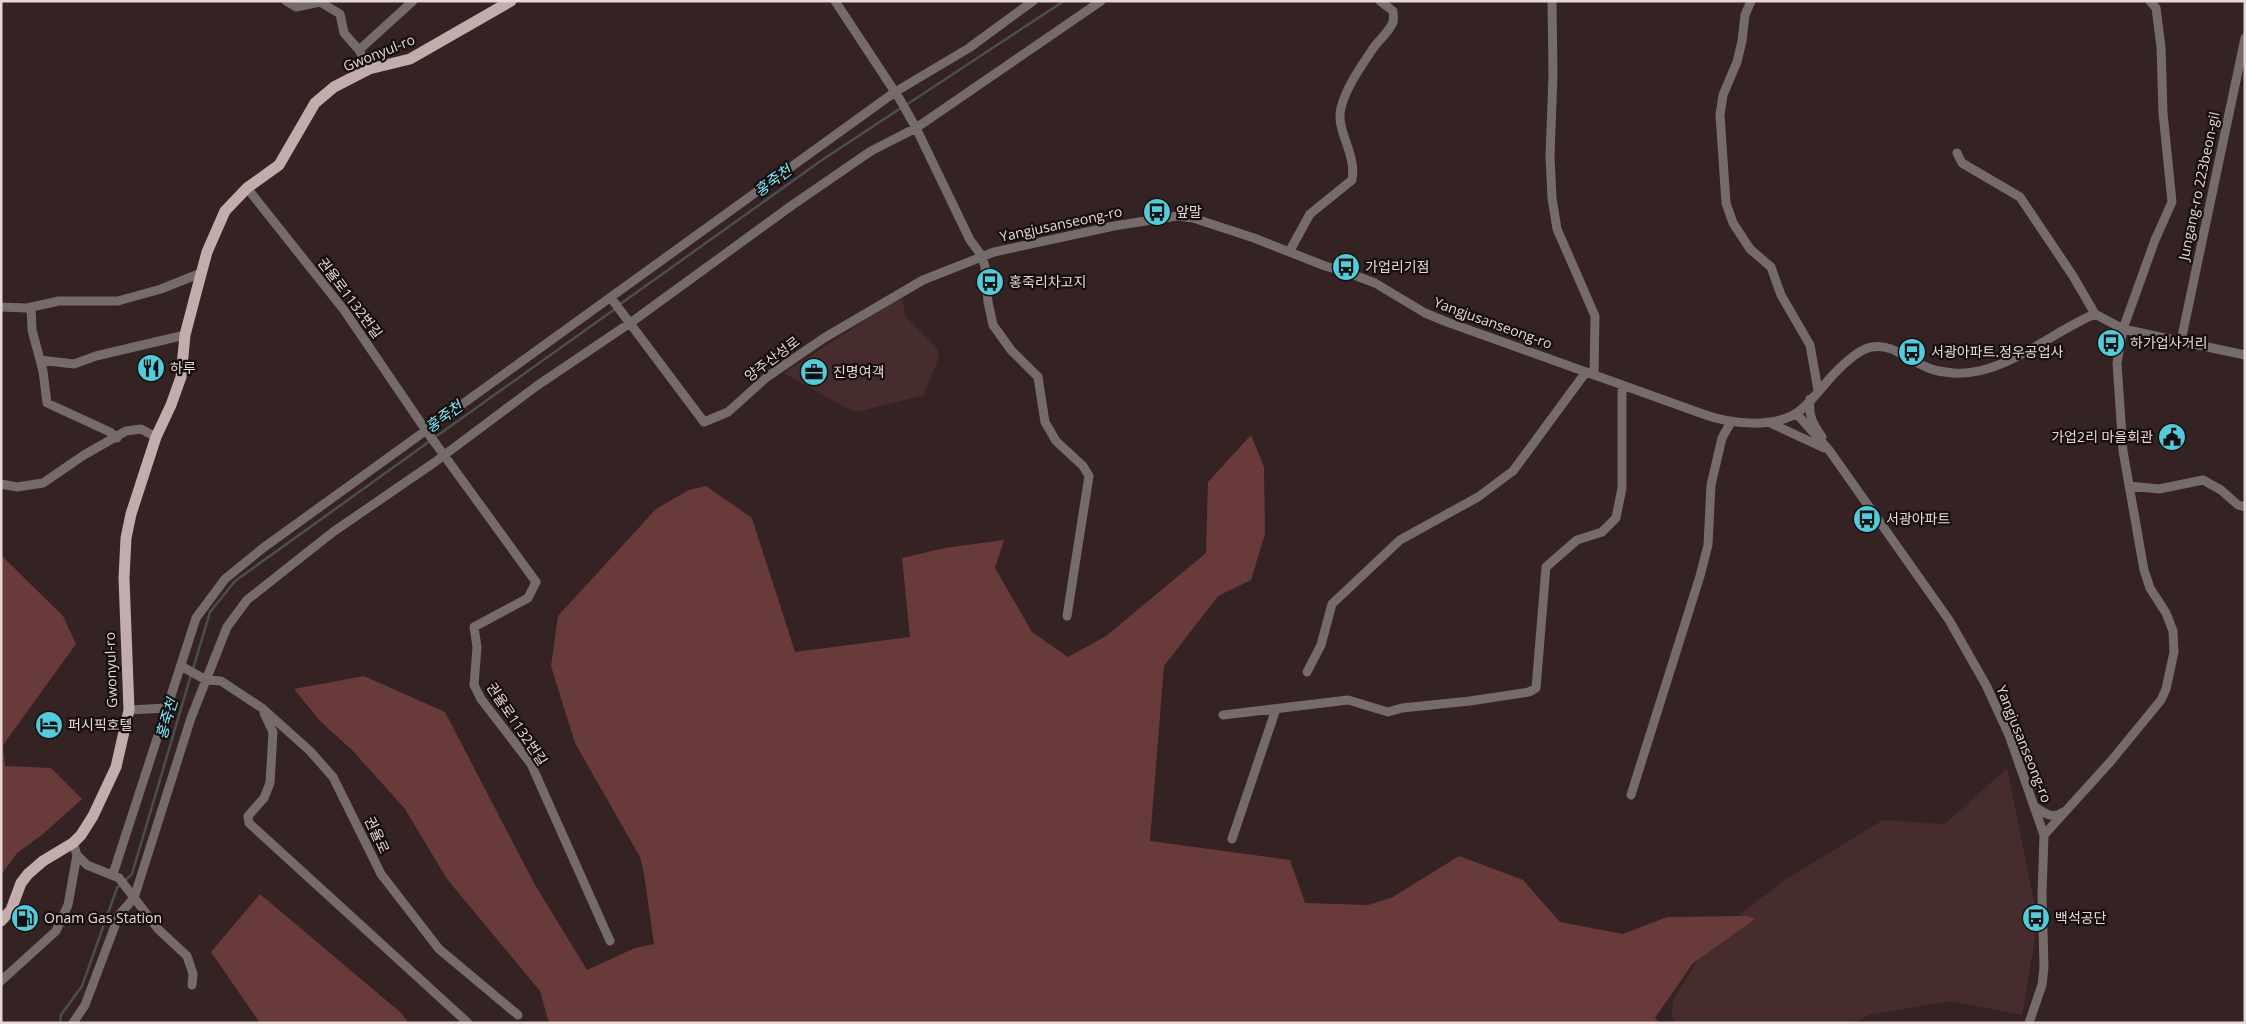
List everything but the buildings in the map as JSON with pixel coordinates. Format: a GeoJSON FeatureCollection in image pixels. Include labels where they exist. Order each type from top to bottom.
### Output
{"type":"FeatureCollection","features":[{"type":"Feature","properties":{"kind":"main road","name":"Gwonyul-ro"},"geometry":{"type":"LineString","coordinates":[[1,921],[11,910],[21,883],[28,874],[43,861],[73,843],[81,835],[93,816],[116,767],[129,710],[124,606],[126,538],[131,514],[156,437],[171,405],[181,377],[185,336],[201,273],[207,252],[225,211],[247,188],[280,165],[315,103],[334,88],[369,69],[410,59],[511,1]]}},
{"type":"Feature","properties":{"kind":"street"},"geometry":{"type":"LineString","coordinates":[[286,1],[296,7],[320,2],[340,14],[344,33],[359,50],[369,69]]}},
{"type":"Feature","properties":{"kind":"street"},"geometry":{"type":"LineString","coordinates":[[359,50],[413,1]]}},
{"type":"Feature","properties":{"kind":"street"},"geometry":{"type":"LineString","coordinates":[[835,1],[897,95],[916,128],[970,240],[982,256],[992,325],[1011,350],[1038,377],[1045,422],[1056,441],[1083,466],[1088,476],[1067,616]]}},
{"type":"Feature","properties":{"kind":"street"},"geometry":{"type":"LineString","coordinates":[[116,876],[196,618],[225,579],[263,548],[425,429],[897,95],[969,48],[1033,1]]}},
{"type":"Feature","properties":{"kind":"street"},"geometry":{"type":"LineString","coordinates":[[74,1023],[85,1005],[119,915],[134,898],[149,847],[206,680],[228,627],[246,600],[333,532],[791,206],[871,151],[916,128],[1100,1]]}},
{"type":"Feature","properties":{"kind":"street"},"geometry":{"type":"LineString","coordinates":[[1289,252],[1310,214],[1352,180],[1353,159],[1341,125],[1340,110],[1347,92],[1374,48],[1393,22],[1393,11],[1380,1]]}},
{"type":"Feature","properties":{"kind":"street"},"geometry":{"type":"LineString","coordinates":[[1307,672],[1321,645],[1332,604],[1400,540],[1478,496],[1513,471],[1590,373],[1595,316],[1557,229],[1552,198],[1550,156],[1553,75],[1552,1]]}},
{"type":"Feature","properties":{"kind":"street"},"geometry":{"type":"LineString","coordinates":[[1751,1],[1745,15],[1737,62],[1724,95],[1720,114],[1726,203],[1733,223],[1750,249],[1771,267],[1780,295],[1810,345],[1818,390]]}},
{"type":"Feature","properties":{"kind":"street"},"geometry":{"type":"LineString","coordinates":[[2044,835],[2161,700],[2170,677],[2174,652],[2171,622],[2146,579],[2123,451],[2118,378],[2118,349],[2123,329],[2155,240],[2172,202],[2163,113],[2161,46],[2156,8],[2150,1]]}},
{"type":"Feature","properties":{"kind":"street","name":"Jungang-ro 223beon-gil"},"geometry":{"type":"LineString","coordinates":[[2181,341],[2245,38]]}},
{"type":"Feature","properties":{"kind":"street"},"geometry":{"type":"LineString","coordinates":[[1957,153],[1962,163],[2020,197],[2073,276],[2095,314],[2123,329],[2245,355]]}},
{"type":"Feature","properties":{"kind":"street","name":"권율로1132번길"},"geometry":{"type":"LineString","coordinates":[[247,188],[344,310],[425,429],[536,582],[528,598],[474,627],[477,647],[474,685],[481,699],[531,764],[610,941]]}},
{"type":"Feature","properties":{"kind":"street","name":"Yangjusanseong-ro"},"geometry":{"type":"LineString","coordinates":[[630,322],[704,422],[728,412],[767,377],[824,338],[923,280],[994,252],[1114,226],[1177,216],[1193,218],[1375,283],[1425,313],[1622,386],[1717,419],[1731,422],[1768,422],[1796,413],[1850,359],[1872,347],[1893,349],[1934,370],[1955,373],[1968,372],[1996,365],[2027,352],[2095,314]]}},
{"type":"Feature","properties":{"kind":"street"},"geometry":{"type":"LineString","coordinates":[[1,307],[31,308],[59,301],[118,301],[161,289],[201,273]]}},
{"type":"Feature","properties":{"kind":"street"},"geometry":{"type":"LineString","coordinates":[[611,298],[630,322]]}},
{"type":"Feature","properties":{"kind":"street"},"geometry":{"type":"LineString","coordinates":[[31,308],[32,330],[48,403],[110,432],[117,438]]}},
{"type":"Feature","properties":{"kind":"street"},"geometry":{"type":"LineString","coordinates":[[40,360],[74,364],[96,356],[185,336]]}},
{"type":"Feature","properties":{"kind":"street"},"geometry":{"type":"LineString","coordinates":[[1223,715],[1348,700],[1388,712],[1402,708],[1470,701],[1529,692],[1536,688],[1546,567],[1577,540],[1602,532],[1616,518],[1622,488],[1622,386]]}},
{"type":"Feature","properties":{"kind":"street"},"geometry":{"type":"LineString","coordinates":[[1810,399],[1809,411],[1812,422],[1829,450]]}},
{"type":"Feature","properties":{"kind":"street","name":"Yangjusanseong-ro"},"geometry":{"type":"LineString","coordinates":[[1796,413],[1829,450],[1949,620],[1995,704],[2035,806],[2044,835],[2042,894],[2044,966],[2042,985],[2029,1023]]}},
{"type":"Feature","properties":{"kind":"street"},"geometry":{"type":"LineString","coordinates":[[1631,795],[1700,576],[1708,545],[1711,485],[1722,438],[1731,422]]}},
{"type":"Feature","properties":{"kind":"street"},"geometry":{"type":"LineString","coordinates":[[1768,422],[1829,450]]}},
{"type":"Feature","properties":{"kind":"street"},"geometry":{"type":"LineString","coordinates":[[1,484],[17,487],[43,483],[84,455],[117,438],[126,431],[141,429],[156,437]]}},
{"type":"Feature","properties":{"kind":"street"},"geometry":{"type":"LineString","coordinates":[[2129,486],[2159,489],[2203,480],[2221,490],[2238,505],[2245,508]]}},
{"type":"Feature","properties":{"kind":"street","name":"권율로"},"geometry":{"type":"LineString","coordinates":[[181,666],[206,680],[221,681],[262,708],[310,751],[333,777],[381,874],[438,949],[518,1015]]}},
{"type":"Feature","properties":{"kind":"street"},"geometry":{"type":"LineString","coordinates":[[129,710],[167,708]]}},
{"type":"Feature","properties":{"kind":"street"},"geometry":{"type":"LineString","coordinates":[[262,708],[273,732],[270,783],[264,798],[248,816],[249,823],[468,1023]]}},
{"type":"Feature","properties":{"kind":"street"},"geometry":{"type":"LineString","coordinates":[[1232,840],[1276,709]]}},
{"type":"Feature","properties":{"kind":"street"},"geometry":{"type":"LineString","coordinates":[[2035,806],[2052,816],[2058,816],[2068,809]]}},
{"type":"Feature","properties":{"kind":"street"},"geometry":{"type":"LineString","coordinates":[[73,843],[77,855],[87,865],[116,876],[158,929],[187,956],[193,974],[192,985]]}},
{"type":"Feature","properties":{"kind":"street"},"geometry":{"type":"LineString","coordinates":[[1,982],[56,931],[68,904],[77,855]]}},
{"type":"Feature","properties":{"kind":"shaded area"},"geometry":{"type":"Polygon","coordinates":[[[902,296],[906,317],[937,348],[939,357],[924,395],[858,412],[846,408],[784,373],[902,296]]]}},
{"type":"Feature","properties":{"kind":"shaded area"},"geometry":{"type":"Polygon","coordinates":[[[1251,435],[1264,467],[1265,534],[1251,580],[1218,596],[1164,666],[1150,841],[1290,860],[1305,903],[1368,905],[1393,897],[1459,856],[1523,880],[1560,922],[1623,934],[1667,917],[1746,916],[1755,919],[1693,963],[1655,1018],[1659,1023],[549,1023],[540,991],[447,879],[405,809],[353,751],[320,721],[294,689],[364,676],[445,712],[535,885],[587,970],[635,948],[654,944],[640,857],[575,743],[551,666],[558,616],[656,509],[689,490],[706,486],[752,518],[795,652],[910,637],[902,558],[945,548],[1004,540],[995,568],[1032,632],[1068,657],[1106,636],[1206,553],[1208,482],[1251,435]]]}},
{"type":"Feature","properties":{"kind":"shaded area"},"geometry":{"type":"Polygon","coordinates":[[[1,555],[63,616],[76,644],[3,745],[5,766],[51,768],[82,799],[43,834],[17,853],[1,875],[1,555]]]}},
{"type":"Feature","properties":{"kind":"shaded area","name":"백석공단"},"geometry":{"type":"Polygon","coordinates":[[[2007,768],[2038,922],[2022,1015],[1950,1001],[1869,1015],[1852,1023],[1676,1023],[1672,1016],[1673,1000],[1712,937],[1783,881],[1883,820],[1945,824],[2007,768]]]}},
{"type":"Feature","properties":{"kind":"shaded area"},"geometry":{"type":"Polygon","coordinates":[[[260,894],[400,1012],[409,1023],[260,1023],[211,952],[260,894]]]}},
{"type":"Feature","properties":{"kind":"waterway","name":"홍죽천"},"geometry":{"type":"LineString","coordinates":[[906,105],[1064,1]]}},
{"type":"Feature","properties":{"kind":"waterway","name":"홍죽천"},"geometry":{"type":"LineString","coordinates":[[619,305],[822,160],[901,108]]}},
{"type":"Feature","properties":{"kind":"waterway","name":"홍죽천"},"geometry":{"type":"LineString","coordinates":[[434,438],[615,309]]}},
{"type":"Feature","properties":{"kind":"waterway","name":"홍죽천"},"geometry":{"type":"LineString","coordinates":[[193,669],[210,612],[235,581],[430,441]]}},
{"type":"Feature","properties":{"kind":"waterway","name":"홍죽천"},"geometry":{"type":"LineString","coordinates":[[60,1023],[61,1015],[82,986],[117,888],[132,874],[191,675]]}},
{"type":"Feature","properties":{"kind":"place","name":"앞말"},"geometry":{"type":"Point","coordinates":[1157,212]}},
{"type":"Feature","properties":{"kind":"place","name":"가업리기점"},"geometry":{"type":"Point","coordinates":[1346,267]}},
{"type":"Feature","properties":{"kind":"place","name":"홍죽리차고지"},"geometry":{"type":"Point","coordinates":[990,282]}},
{"type":"Feature","properties":{"kind":"place","name":"하가업사거리"},"geometry":{"type":"Point","coordinates":[2111,343]}},
{"type":"Feature","properties":{"kind":"place","name":"서광아파트.정우공업사"},"geometry":{"type":"Point","coordinates":[1912,352]}},
{"type":"Feature","properties":{"kind":"place","name":"하루"},"geometry":{"type":"Point","coordinates":[151,368]}},
{"type":"Feature","properties":{"kind":"place","name":"진명여객"},"geometry":{"type":"Point","coordinates":[814,372]}},
{"type":"Feature","properties":{"kind":"place","name":"가업2리 마을회관"},"geometry":{"type":"Point","coordinates":[2172,437]}},
{"type":"Feature","properties":{"kind":"place","name":"서광아파트"},"geometry":{"type":"Point","coordinates":[1867,519]}},
{"type":"Feature","properties":{"kind":"place","name":"퍼시픽호텔"},"geometry":{"type":"Point","coordinates":[49,725]}},
{"type":"Feature","properties":{"kind":"place","name":"Onam Gas Station"},"geometry":{"type":"Point","coordinates":[25,918]}},
{"type":"Feature","properties":{"kind":"place","name":"백석공단"},"geometry":{"type":"Point","coordinates":[2036,918]}}]}
